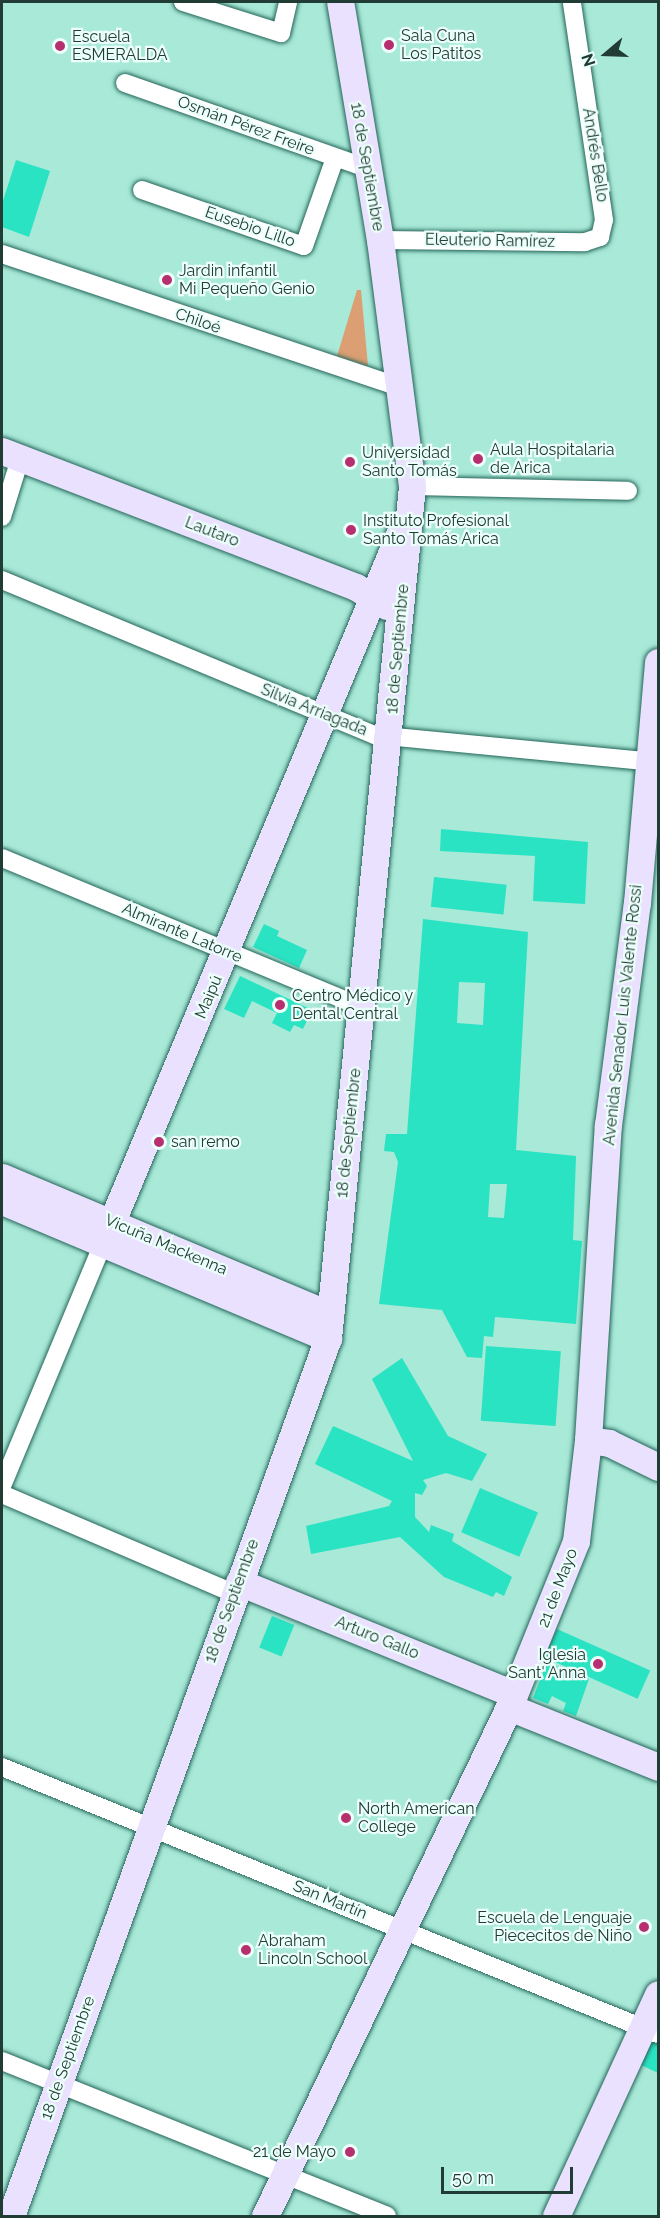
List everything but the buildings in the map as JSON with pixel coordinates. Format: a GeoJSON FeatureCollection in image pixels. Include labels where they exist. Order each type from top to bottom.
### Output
{"type":"FeatureCollection","features":[{"type":"Feature","properties":{"kind":"main road","name":"18 de Septiembre"},"geometry":{"type":"LineString","coordinates":[[11,2217],[329,1326],[390,738],[412,496],[396,386],[380,240],[366,168],[340,2]]}},
{"type":"Feature","properties":{"kind":"main road","name":"Lautaro"},"geometry":{"type":"LineString","coordinates":[[11,455],[373,595],[393,616],[399,639]]}},
{"type":"Feature","properties":{"kind":"main road","name":"Maipú"},"geometry":{"type":"LineString","coordinates":[[108,1232],[229,952],[322,714],[412,496]]}},
{"type":"Feature","properties":{"kind":"main road","name":"Avenida Senador Luis Valente Rossi"},"geometry":{"type":"LineString","coordinates":[[588,1440],[608,1125],[637,903],[646,761],[658,662]]}},
{"type":"Feature","properties":{"kind":"main road","name":"Vicuña Mackenna"},"geometry":{"type":"LineString","coordinates":[[2,1177],[108,1232],[329,1326]]}},
{"type":"Feature","properties":{"kind":"main road","name":"Vicuña Mackenna"},"geometry":{"type":"LineString","coordinates":[[2,1201],[108,1232]]}},
{"type":"Feature","properties":{"kind":"main road"},"geometry":{"type":"LineString","coordinates":[[588,1440],[609,1443],[658,1467]]}},
{"type":"Feature","properties":{"kind":"main road","name":"21 de Mayo"},"geometry":{"type":"LineString","coordinates":[[265,2217],[512,1700],[571,1559],[580,1524],[588,1440]]}},
{"type":"Feature","properties":{"kind":"main road","name":"Arturo Gallo"},"geometry":{"type":"LineString","coordinates":[[237,1588],[512,1700],[658,1767]]}},
{"type":"Feature","properties":{"kind":"main road"},"geometry":{"type":"LineString","coordinates":[[556,2217],[651,2031],[658,1994]]}},
{"type":"Feature","properties":{"kind":"street"},"geometry":{"type":"LineString","coordinates":[[183,2],[280,33],[288,2]]}},
{"type":"Feature","properties":{"kind":"street","name":"Andrés Bello"},"geometry":{"type":"LineString","coordinates":[[572,2],[604,220],[600,237]]}},
{"type":"Feature","properties":{"kind":"street","name":"Osmán Pérez Freire"},"geometry":{"type":"LineString","coordinates":[[125,83],[366,168]]}},
{"type":"Feature","properties":{"kind":"street","name":"Eusebio Lillo"},"geometry":{"type":"LineString","coordinates":[[142,190],[304,246],[334,158]]}},
{"type":"Feature","properties":{"kind":"street","name":"Eleuterio Ramírez"},"geometry":{"type":"LineString","coordinates":[[380,240],[585,242],[600,237]]}},
{"type":"Feature","properties":{"kind":"street","name":"Chiloé"},"geometry":{"type":"LineString","coordinates":[[2,254],[396,386]]}},
{"type":"Feature","properties":{"kind":"street"},"geometry":{"type":"LineString","coordinates":[[2,517],[11,455]]}},
{"type":"Feature","properties":{"kind":"street"},"geometry":{"type":"LineString","coordinates":[[412,496],[628,491]]}},
{"type":"Feature","properties":{"kind":"street","name":"Silvia Arriagada"},"geometry":{"type":"LineString","coordinates":[[2,580],[322,714],[390,738],[646,761]]}},
{"type":"Feature","properties":{"kind":"street","name":"Almirante Latorre"},"geometry":{"type":"LineString","coordinates":[[2,858],[362,1007]]}},
{"type":"Feature","properties":{"kind":"street","name":"Maipú"},"geometry":{"type":"LineString","coordinates":[[2,1486],[108,1232]]}},
{"type":"Feature","properties":{"kind":"street","name":"Arturo Gallo"},"geometry":{"type":"LineString","coordinates":[[2,1494],[237,1588]]}},
{"type":"Feature","properties":{"kind":"street","name":"San Martín"},"geometry":{"type":"LineString","coordinates":[[2,1767],[651,2031]]}},
{"type":"Feature","properties":{"kind":"street"},"geometry":{"type":"LineString","coordinates":[[2,2061],[387,2217]]}},
{"type":"Feature","properties":{"kind":"shaded area"},"geometry":{"type":"Polygon","coordinates":[[[357,290],[361,290],[368,366],[337,356],[357,290]]]}},
{"type":"Feature","properties":{"kind":"place","name":"Sala Cuna Los Patitos"},"geometry":{"type":"Point","coordinates":[389,45]}},
{"type":"Feature","properties":{"kind":"place","name":"Escuela ESMERALDA"},"geometry":{"type":"Point","coordinates":[60,46]}},
{"type":"Feature","properties":{"kind":"place","name":"Jardin infantil Mi Pequeño Genio"},"geometry":{"type":"Point","coordinates":[167,280]}},
{"type":"Feature","properties":{"kind":"place","name":"Aula Hospitalaria de Arica"},"geometry":{"type":"Point","coordinates":[478,459]}},
{"type":"Feature","properties":{"kind":"place","name":"Universidad Santo Tomás"},"geometry":{"type":"Point","coordinates":[350,462]}},
{"type":"Feature","properties":{"kind":"place","name":"Instituto Profesional Santo Tomás Arica"},"geometry":{"type":"Point","coordinates":[351,530]}},
{"type":"Feature","properties":{"kind":"place","name":"Centro Médico y Dental Central"},"geometry":{"type":"Point","coordinates":[280,1005]}},
{"type":"Feature","properties":{"kind":"place","name":"san remo"},"geometry":{"type":"Point","coordinates":[159,1142]}},
{"type":"Feature","properties":{"kind":"place","name":"Iglesia Sant' Anna"},"geometry":{"type":"Point","coordinates":[598,1664]}},
{"type":"Feature","properties":{"kind":"place","name":"North American College"},"geometry":{"type":"Point","coordinates":[346,1818]}},
{"type":"Feature","properties":{"kind":"place","name":"Escuela de Lenguaje Piececitos de Niño"},"geometry":{"type":"Point","coordinates":[644,1927]}},
{"type":"Feature","properties":{"kind":"place","name":"Abraham Lincoln School"},"geometry":{"type":"Point","coordinates":[246,1950]}},
{"type":"Feature","properties":{"kind":"place","name":"21 de Mayo"},"geometry":{"type":"Point","coordinates":[350,2152]}}]}
